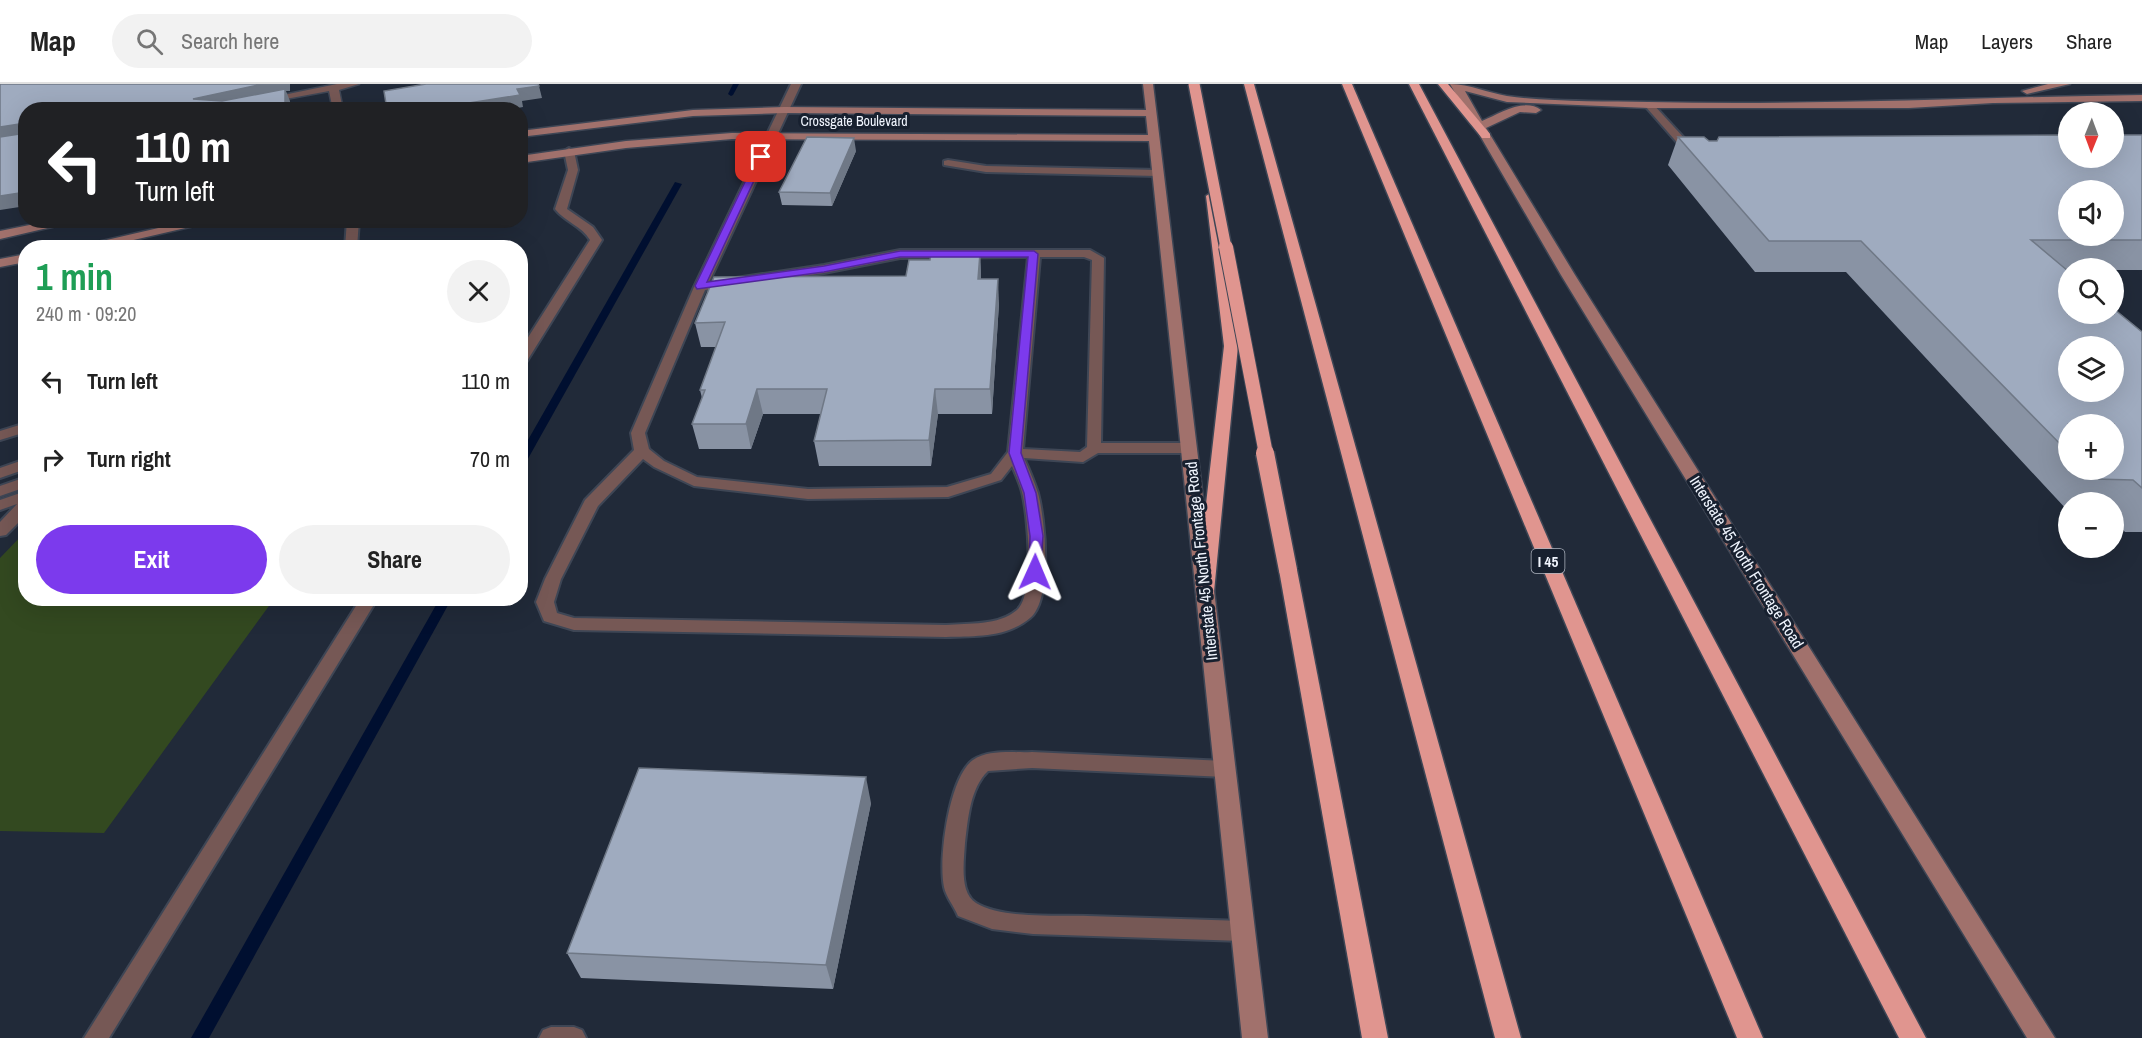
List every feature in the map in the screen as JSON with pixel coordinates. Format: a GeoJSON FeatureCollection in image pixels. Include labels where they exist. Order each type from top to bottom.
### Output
{"type":"FeatureCollection","features":[{"type":"Feature","properties":{"kind":"highway"},"geometry":{"type":"LineString","coordinates":[[1195,84],[1375,1038]]}},
{"type":"Feature","properties":{"kind":"highway"},"geometry":{"type":"LineString","coordinates":[[1195,84],[1231,346],[1205,592]]}},
{"type":"Feature","properties":{"kind":"highway"},"geometry":{"type":"LineString","coordinates":[[1249,84],[1508,1038]]}},
{"type":"Feature","properties":{"kind":"highway","name":"I 45"},"geometry":{"type":"LineString","coordinates":[[1347,84],[1750,1038]]}},
{"type":"Feature","properties":{"kind":"highway"},"geometry":{"type":"LineString","coordinates":[[1414,84],[1530,300],[1914,1038]]}},
{"type":"Feature","properties":{"kind":"street"},"geometry":{"type":"LineString","coordinates":[[253,102],[354,84]]}},
{"type":"Feature","properties":{"kind":"street","name":"Interstate 45 North Frontage Road"},"geometry":{"type":"LineString","coordinates":[[1148,84],[1255,1038]]}},
{"type":"Feature","properties":{"kind":"street"},"geometry":{"type":"LineString","coordinates":[[1993,100],[2064,84]]}},
{"type":"Feature","properties":{"kind":"street"},"geometry":{"type":"LineString","coordinates":[[1452,85],[1507,99],[1649,105],[1899,106],[1993,100],[2142,98]]}},
{"type":"Feature","properties":{"kind":"street","name":"Interstate 45 North Frontage Road"},"geometry":{"type":"LineString","coordinates":[[1452,85],[1484,131],[1568,275],[2042,1038]]}},
{"type":"Feature","properties":{"kind":"street"},"geometry":{"type":"LineString","coordinates":[[334,88],[337,102]]}},
{"type":"Feature","properties":{"kind":"street"},"geometry":{"type":"LineString","coordinates":[[1484,131],[1518,109],[1567,111],[1626,104]]}},
{"type":"Feature","properties":{"kind":"street","name":"Crossgate Boulevard"},"geometry":{"type":"LineString","coordinates":[[528,133],[693,113],[784,110],[1152,113]]}},
{"type":"Feature","properties":{"kind":"street","name":"Crossgate Boulevard"},"geometry":{"type":"LineString","coordinates":[[528,158],[679,139],[771,136],[1154,138]]}},
{"type":"Feature","properties":{"kind":"street"},"geometry":{"type":"LineString","coordinates":[[0,235],[35,228]]}},
{"type":"Feature","properties":{"kind":"street"},"geometry":{"type":"LineString","coordinates":[[117,240],[175,228]]}},
{"type":"Feature","properties":{"kind":"street"},"geometry":{"type":"LineString","coordinates":[[0,263],[18,260]]}},
{"type":"Feature","properties":{"kind":"lane"},"geometry":{"type":"LineString","coordinates":[[796,84],[700,286],[638,433],[642,451],[659,464],[694,481],[808,494],[948,492],[996,477],[1015,453]]}},
{"type":"Feature","properties":{"kind":"lane"},"geometry":{"type":"LineString","coordinates":[[1649,105],[1702,165]]}},
{"type":"Feature","properties":{"kind":"lane"},"geometry":{"type":"LineString","coordinates":[[528,349],[594,248],[596,240],[589,227],[570,219],[561,209],[573,170],[568,151]]}},
{"type":"Feature","properties":{"kind":"lane"},"geometry":{"type":"LineString","coordinates":[[948,162],[986,169],[1158,173]]}},
{"type":"Feature","properties":{"kind":"lane"},"geometry":{"type":"LineString","coordinates":[[700,286],[824,269],[900,254],[1086,253],[1098,258],[1094,448]]}},
{"type":"Feature","properties":{"kind":"lane"},"geometry":{"type":"LineString","coordinates":[[642,451],[591,504],[553,579],[545,602],[550,617],[586,624],[946,631],[997,628],[1025,612],[1035,591],[1036,536],[1030,493],[1015,453],[1034,254]]}},
{"type":"Feature","properties":{"kind":"lane"},"geometry":{"type":"LineString","coordinates":[[0,436],[18,430]]}},
{"type":"Feature","properties":{"kind":"lane"},"geometry":{"type":"LineString","coordinates":[[1015,453],[1083,457],[1094,448],[1188,448]]}},
{"type":"Feature","properties":{"kind":"lane"},"geometry":{"type":"LineString","coordinates":[[0,474],[18,467]]}},
{"type":"Feature","properties":{"kind":"lane"},"geometry":{"type":"LineString","coordinates":[[0,491],[18,485]]}},
{"type":"Feature","properties":{"kind":"lane"},"geometry":{"type":"LineString","coordinates":[[0,505],[18,499]]}},
{"type":"Feature","properties":{"kind":"lane"},"geometry":{"type":"LineString","coordinates":[[2,527],[18,512]]}},
{"type":"Feature","properties":{"kind":"lane"},"geometry":{"type":"LineString","coordinates":[[96,1038],[365,606]]}},
{"type":"Feature","properties":{"kind":"lane"},"geometry":{"type":"LineString","coordinates":[[1225,769],[1032,760],[1001,761],[980,765],[968,779],[963,797],[955,861],[955,887],[966,909],[992,919],[1033,924],[1243,931]]}},
{"type":"Feature","properties":{"kind":"lane"},"geometry":{"type":"LineString","coordinates":[[551,1038],[574,1038]]}},
{"type":"Feature","properties":{"kind":"green space"},"geometry":{"type":"Polygon","coordinates":[[[18,539],[18,606],[269,606],[104,833],[0,831],[0,558],[18,539]]]}},
{"type":"Feature","properties":{"kind":"building"},"geometry":{"type":"Polygon","coordinates":[[[0,84],[263,84],[193,99],[222,101],[285,89],[285,102],[18,102],[18,124],[0,127],[0,84]]]}},
{"type":"Feature","properties":{"kind":"building"},"geometry":{"type":"Polygon","coordinates":[[[426,84],[538,84],[539,86],[517,89],[520,95],[476,102],[386,102],[384,91],[426,84]]]}},
{"type":"Feature","properties":{"kind":"building"},"geometry":{"type":"Polygon","coordinates":[[[18,134],[18,193],[0,196],[0,137],[18,134]]]}},
{"type":"Feature","properties":{"kind":"building"},"geometry":{"type":"Polygon","coordinates":[[[2058,135],[2058,168],[2124,168],[2124,135],[2142,135],[2142,240],[2124,240],[2124,180],[2058,180],[2058,240],[2031,240],[2058,263],[2058,324],[2124,324],[2124,317],[2142,332],[2142,488],[2133,480],[2124,480],[2124,414],[2058,414],[2058,442],[1861,241],[1769,241],[1678,137],[1704,137],[1709,141],[1717,141],[1719,137],[2058,135]]]}},
{"type":"Feature","properties":{"kind":"building"},"geometry":{"type":"Polygon","coordinates":[[[807,137],[854,138],[830,193],[779,192],[807,137]]]}},
{"type":"Feature","properties":{"kind":"building"},"geometry":{"type":"Polygon","coordinates":[[[931,253],[980,253],[978,279],[998,279],[990,389],[935,389],[929,440],[814,441],[827,389],[757,389],[746,424],[692,424],[705,390],[700,390],[725,322],[695,323],[714,277],[906,276],[909,260],[930,260],[931,253]]]}},
{"type":"Feature","properties":{"kind":"building"},"geometry":{"type":"Polygon","coordinates":[[[639,768],[866,777],[826,965],[567,953],[639,768]]]}},
{"type":"Feature","properties":{"kind":"waterway"},"geometry":{"type":"LineString","coordinates":[[731,94],[736,84]]}},
{"type":"Feature","properties":{"kind":"waterway"},"geometry":{"type":"LineString","coordinates":[[528,450],[678,184]]}},
{"type":"Feature","properties":{"kind":"waterway"},"geometry":{"type":"LineString","coordinates":[[200,1038],[442,606]]}},
{"type":"Feature","properties":{"kind":"route"},"geometry":{"type":"LineString","coordinates":[[761,157],[700,286],[824,269],[900,254],[1034,254],[1015,453],[1030,493],[1036,536],[1035,572]]}}]}
